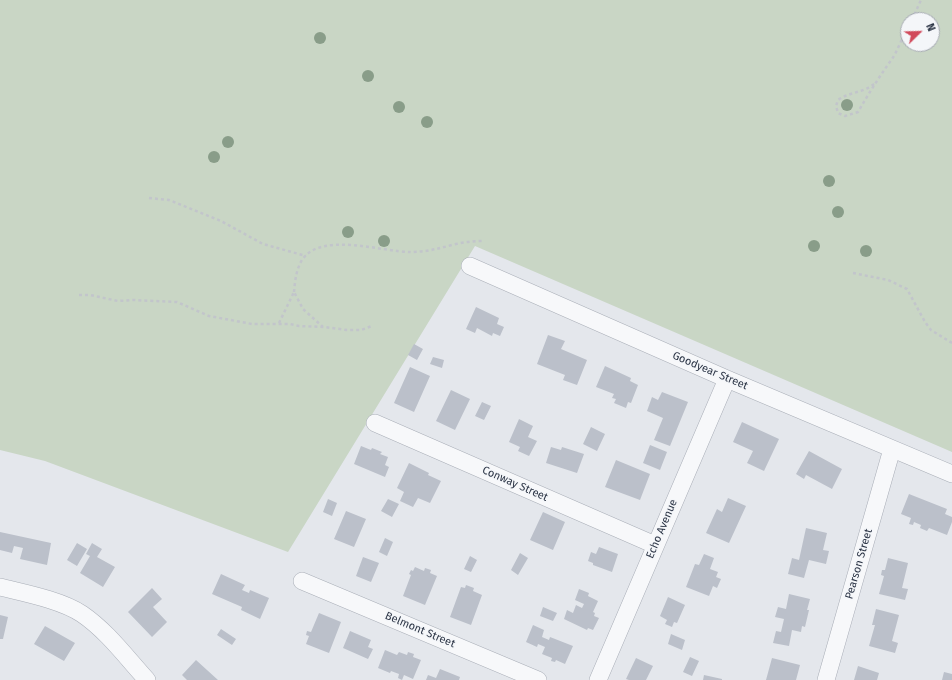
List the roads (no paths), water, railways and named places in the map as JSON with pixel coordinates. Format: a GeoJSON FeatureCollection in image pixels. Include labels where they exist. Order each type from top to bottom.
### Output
{"type":"FeatureCollection","features":[{"type":"Feature","properties":{"kind":"street","name":"Goodyear Street"},"geometry":{"type":"LineString","coordinates":[[470,266],[727,379],[952,474]]}},
{"type":"Feature","properties":{"kind":"street","name":"Echo Avenue"},"geometry":{"type":"LineString","coordinates":[[598,680],[727,379]]}},
{"type":"Feature","properties":{"kind":"street","name":"Conway Street"},"geometry":{"type":"LineString","coordinates":[[375,422],[655,545]]}},
{"type":"Feature","properties":{"kind":"street","name":"Pearson Street"},"geometry":{"type":"LineString","coordinates":[[826,680],[892,449]]}},
{"type":"Feature","properties":{"kind":"street","name":"Belmont Street"},"geometry":{"type":"LineString","coordinates":[[302,581],[538,680]]}},
{"type":"Feature","properties":{"kind":"street"},"geometry":{"type":"LineString","coordinates":[[0,587],[57,602],[81,613],[104,632],[147,680]]}}]}
